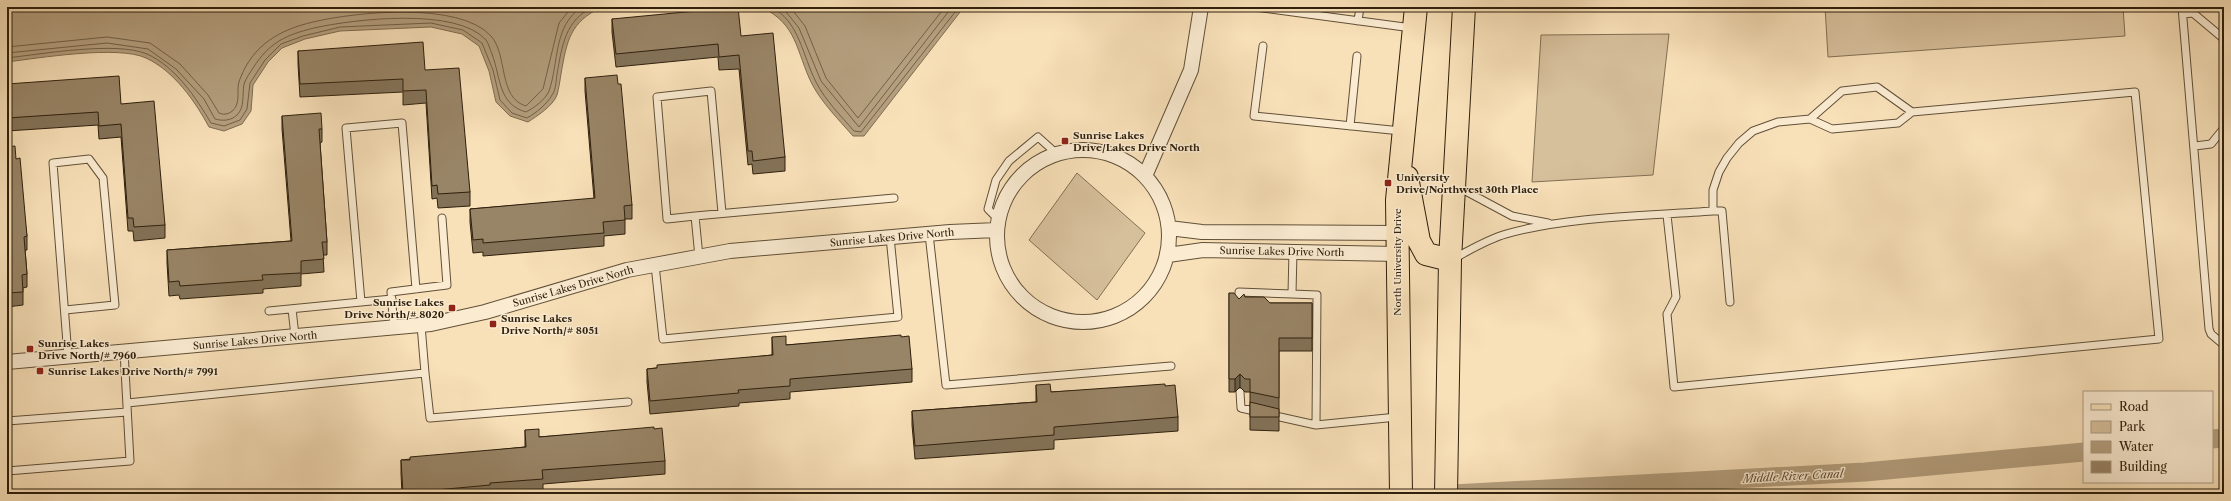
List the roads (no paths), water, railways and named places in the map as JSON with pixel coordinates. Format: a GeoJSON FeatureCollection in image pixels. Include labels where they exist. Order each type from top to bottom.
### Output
{"type":"FeatureCollection","features":[{"type":"Feature","properties":{"kind":"main road","name":"North University Drive"},"geometry":{"type":"LineString","coordinates":[[1400,494],[1397,200],[1416,7]]}},
{"type":"Feature","properties":{"kind":"main road"},"geometry":{"type":"LineString","coordinates":[[1446,494],[1450,260],[1464,7]]}},
{"type":"Feature","properties":{"kind":"main road"},"geometry":{"type":"LineString","coordinates":[[1403,141],[1419,241],[1426,254],[1450,260]]}},
{"type":"Feature","properties":{"kind":"street"},"geometry":{"type":"LineString","coordinates":[[1145,176],[1191,70],[1201,7]]}},
{"type":"Feature","properties":{"kind":"street"},"geometry":{"type":"LineString","coordinates":[[1080,150],[1104,153],[1126,162],[1145,176],[1157,191],[1165,209],[1169,228],[1168,255],[1161,275],[1149,293],[1132,307],[1113,317],[1092,322],[1071,322],[1050,316],[1031,305],[1016,290],[1002,265],[998,252],[998,225],[1003,206],[1015,183],[1034,166],[1057,154],[1080,150]]}},
{"type":"Feature","properties":{"kind":"street","name":"Sunrise Lakes Drive North"},"geometry":{"type":"LineString","coordinates":[[7,362],[421,325],[485,312],[627,270],[730,251],[929,234],[998,225]]}},
{"type":"Feature","properties":{"kind":"street","name":"Sunrise Lakes Drive North"},"geometry":{"type":"LineString","coordinates":[[1169,228],[1202,232],[1397,243]]}},
{"type":"Feature","properties":{"kind":"street","name":"Sunrise Lakes Drive North"},"geometry":{"type":"LineString","coordinates":[[1168,255],[1203,250],[1293,251],[1397,243]]}},
{"type":"Feature","properties":{"kind":"lane"},"geometry":{"type":"LineString","coordinates":[[1255,7],[1414,28]]}},
{"type":"Feature","properties":{"kind":"lane"},"geometry":{"type":"LineString","coordinates":[[1358,21],[1360,7]]}},
{"type":"Feature","properties":{"kind":"lane"},"geometry":{"type":"LineString","coordinates":[[2224,39],[2192,13],[2182,11],[2195,146],[2209,330],[2211,334],[2224,345]]}},
{"type":"Feature","properties":{"kind":"lane"},"geometry":{"type":"LineString","coordinates":[[1262,46],[1254,116],[1350,126],[1403,141]]}},
{"type":"Feature","properties":{"kind":"lane"},"geometry":{"type":"LineString","coordinates":[[1350,126],[1357,56]]}},
{"type":"Feature","properties":{"kind":"lane"},"geometry":{"type":"LineString","coordinates":[[1810,119],[1842,91],[1877,88],[1912,112]]}},
{"type":"Feature","properties":{"kind":"lane"},"geometry":{"type":"LineString","coordinates":[[722,213],[711,91],[657,97],[667,219],[894,198]]}},
{"type":"Feature","properties":{"kind":"lane"},"geometry":{"type":"LineString","coordinates":[[1667,215],[1676,297],[1666,314],[1674,387],[2159,339],[2135,92],[1912,112],[1898,123],[1832,129],[1810,119],[1778,122],[1753,131],[1727,158],[1719,172],[1713,190],[1713,211]]}},
{"type":"Feature","properties":{"kind":"lane"},"geometry":{"type":"LineString","coordinates":[[361,302],[346,128],[402,123],[416,289]]}},
{"type":"Feature","properties":{"kind":"lane"},"geometry":{"type":"LineString","coordinates":[[2195,146],[2211,144],[2224,128]]}},
{"type":"Feature","properties":{"kind":"lane"},"geometry":{"type":"LineString","coordinates":[[998,225],[988,209],[996,180],[1009,161],[1038,137],[1057,154]]}},
{"type":"Feature","properties":{"kind":"lane"},"geometry":{"type":"LineString","coordinates":[[65,310],[115,305],[103,178],[89,159],[53,163],[68,356]]}},
{"type":"Feature","properties":{"kind":"lane"},"geometry":{"type":"LineString","coordinates":[[1453,185],[1512,216],[1552,224]]}},
{"type":"Feature","properties":{"kind":"lane"},"geometry":{"type":"LineString","coordinates":[[1450,260],[1505,234],[1552,224],[1722,211],[1730,302]]}},
{"type":"Feature","properties":{"kind":"lane"},"geometry":{"type":"LineString","coordinates":[[695,216],[699,257]]}},
{"type":"Feature","properties":{"kind":"lane"},"geometry":{"type":"LineString","coordinates":[[394,328],[391,292],[447,285],[442,218]]}},
{"type":"Feature","properties":{"kind":"lane"},"geometry":{"type":"LineString","coordinates":[[929,234],[946,385],[1171,366]]}},
{"type":"Feature","properties":{"kind":"lane"},"geometry":{"type":"LineString","coordinates":[[655,265],[663,339],[898,317],[890,237]]}},
{"type":"Feature","properties":{"kind":"lane"},"geometry":{"type":"LineString","coordinates":[[1292,294],[1293,251]]}},
{"type":"Feature","properties":{"kind":"lane"},"geometry":{"type":"LineString","coordinates":[[1239,307],[1239,292],[1317,295],[1316,425]]}},
{"type":"Feature","properties":{"kind":"lane"},"geometry":{"type":"LineString","coordinates":[[269,311],[392,300]]}},
{"type":"Feature","properties":{"kind":"lane"},"geometry":{"type":"LineString","coordinates":[[292,309],[295,336]]}},
{"type":"Feature","properties":{"kind":"lane"},"geometry":{"type":"LineString","coordinates":[[421,325],[430,418],[628,402]]}},
{"type":"Feature","properties":{"kind":"lane"},"geometry":{"type":"LineString","coordinates":[[7,471],[130,461],[124,352]]}},
{"type":"Feature","properties":{"kind":"lane"},"geometry":{"type":"LineString","coordinates":[[127,403],[425,373]]}},
{"type":"Feature","properties":{"kind":"lane"},"geometry":{"type":"LineString","coordinates":[[1240,392],[1241,408],[1316,425],[1399,416]]}},
{"type":"Feature","properties":{"kind":"lane"},"geometry":{"type":"LineString","coordinates":[[7,421],[127,412]]}},
{"type":"Feature","properties":{"kind":"water"},"geometry":{"type":"Polygon","coordinates":[[[7,7],[602,7],[583,19],[572,33],[565,51],[557,95],[552,103],[528,122],[510,116],[496,102],[489,71],[479,46],[462,34],[431,27],[340,31],[305,39],[282,48],[268,62],[253,85],[251,111],[242,124],[224,131],[209,127],[190,97],[175,79],[166,71],[146,58],[133,54],[98,52],[7,62],[7,7]]]}},
{"type":"Feature","properties":{"kind":"water"},"geometry":{"type":"Polygon","coordinates":[[[761,7],[964,7],[864,136],[853,136],[816,91],[789,30],[773,14],[761,7]]]}},
{"type":"Feature","properties":{"kind":"waterway","name":"Middle River Canal"},"geometry":{"type":"LineString","coordinates":[[2213,439],[2224,438]]}},
{"type":"Feature","properties":{"kind":"waterway","name":"Middle River Canal"},"geometry":{"type":"LineString","coordinates":[[1453,494],[1865,472],[2083,452]]}},
{"type":"Feature","properties":{"kind":"place","name":"Sunrise Lakes Drive/Lakes Drive North"},"geometry":{"type":"Point","coordinates":[1065,141]}},
{"type":"Feature","properties":{"kind":"place","name":"University Drive/Northwest 30th Place"},"geometry":{"type":"Point","coordinates":[1388,183]}},
{"type":"Feature","properties":{"kind":"place","name":"Sunrise Lakes Drive North/# 8020"},"geometry":{"type":"Point","coordinates":[452,308]}},
{"type":"Feature","properties":{"kind":"place","name":"Sunrise Lakes Drive North/# 8051"},"geometry":{"type":"Point","coordinates":[493,324]}},
{"type":"Feature","properties":{"kind":"place","name":"Sunrise Lakes Drive North/# 7960"},"geometry":{"type":"Point","coordinates":[30,349]}},
{"type":"Feature","properties":{"kind":"place","name":"Sunrise Lakes Drive North/# 7991"},"geometry":{"type":"Point","coordinates":[40,371]}}]}
